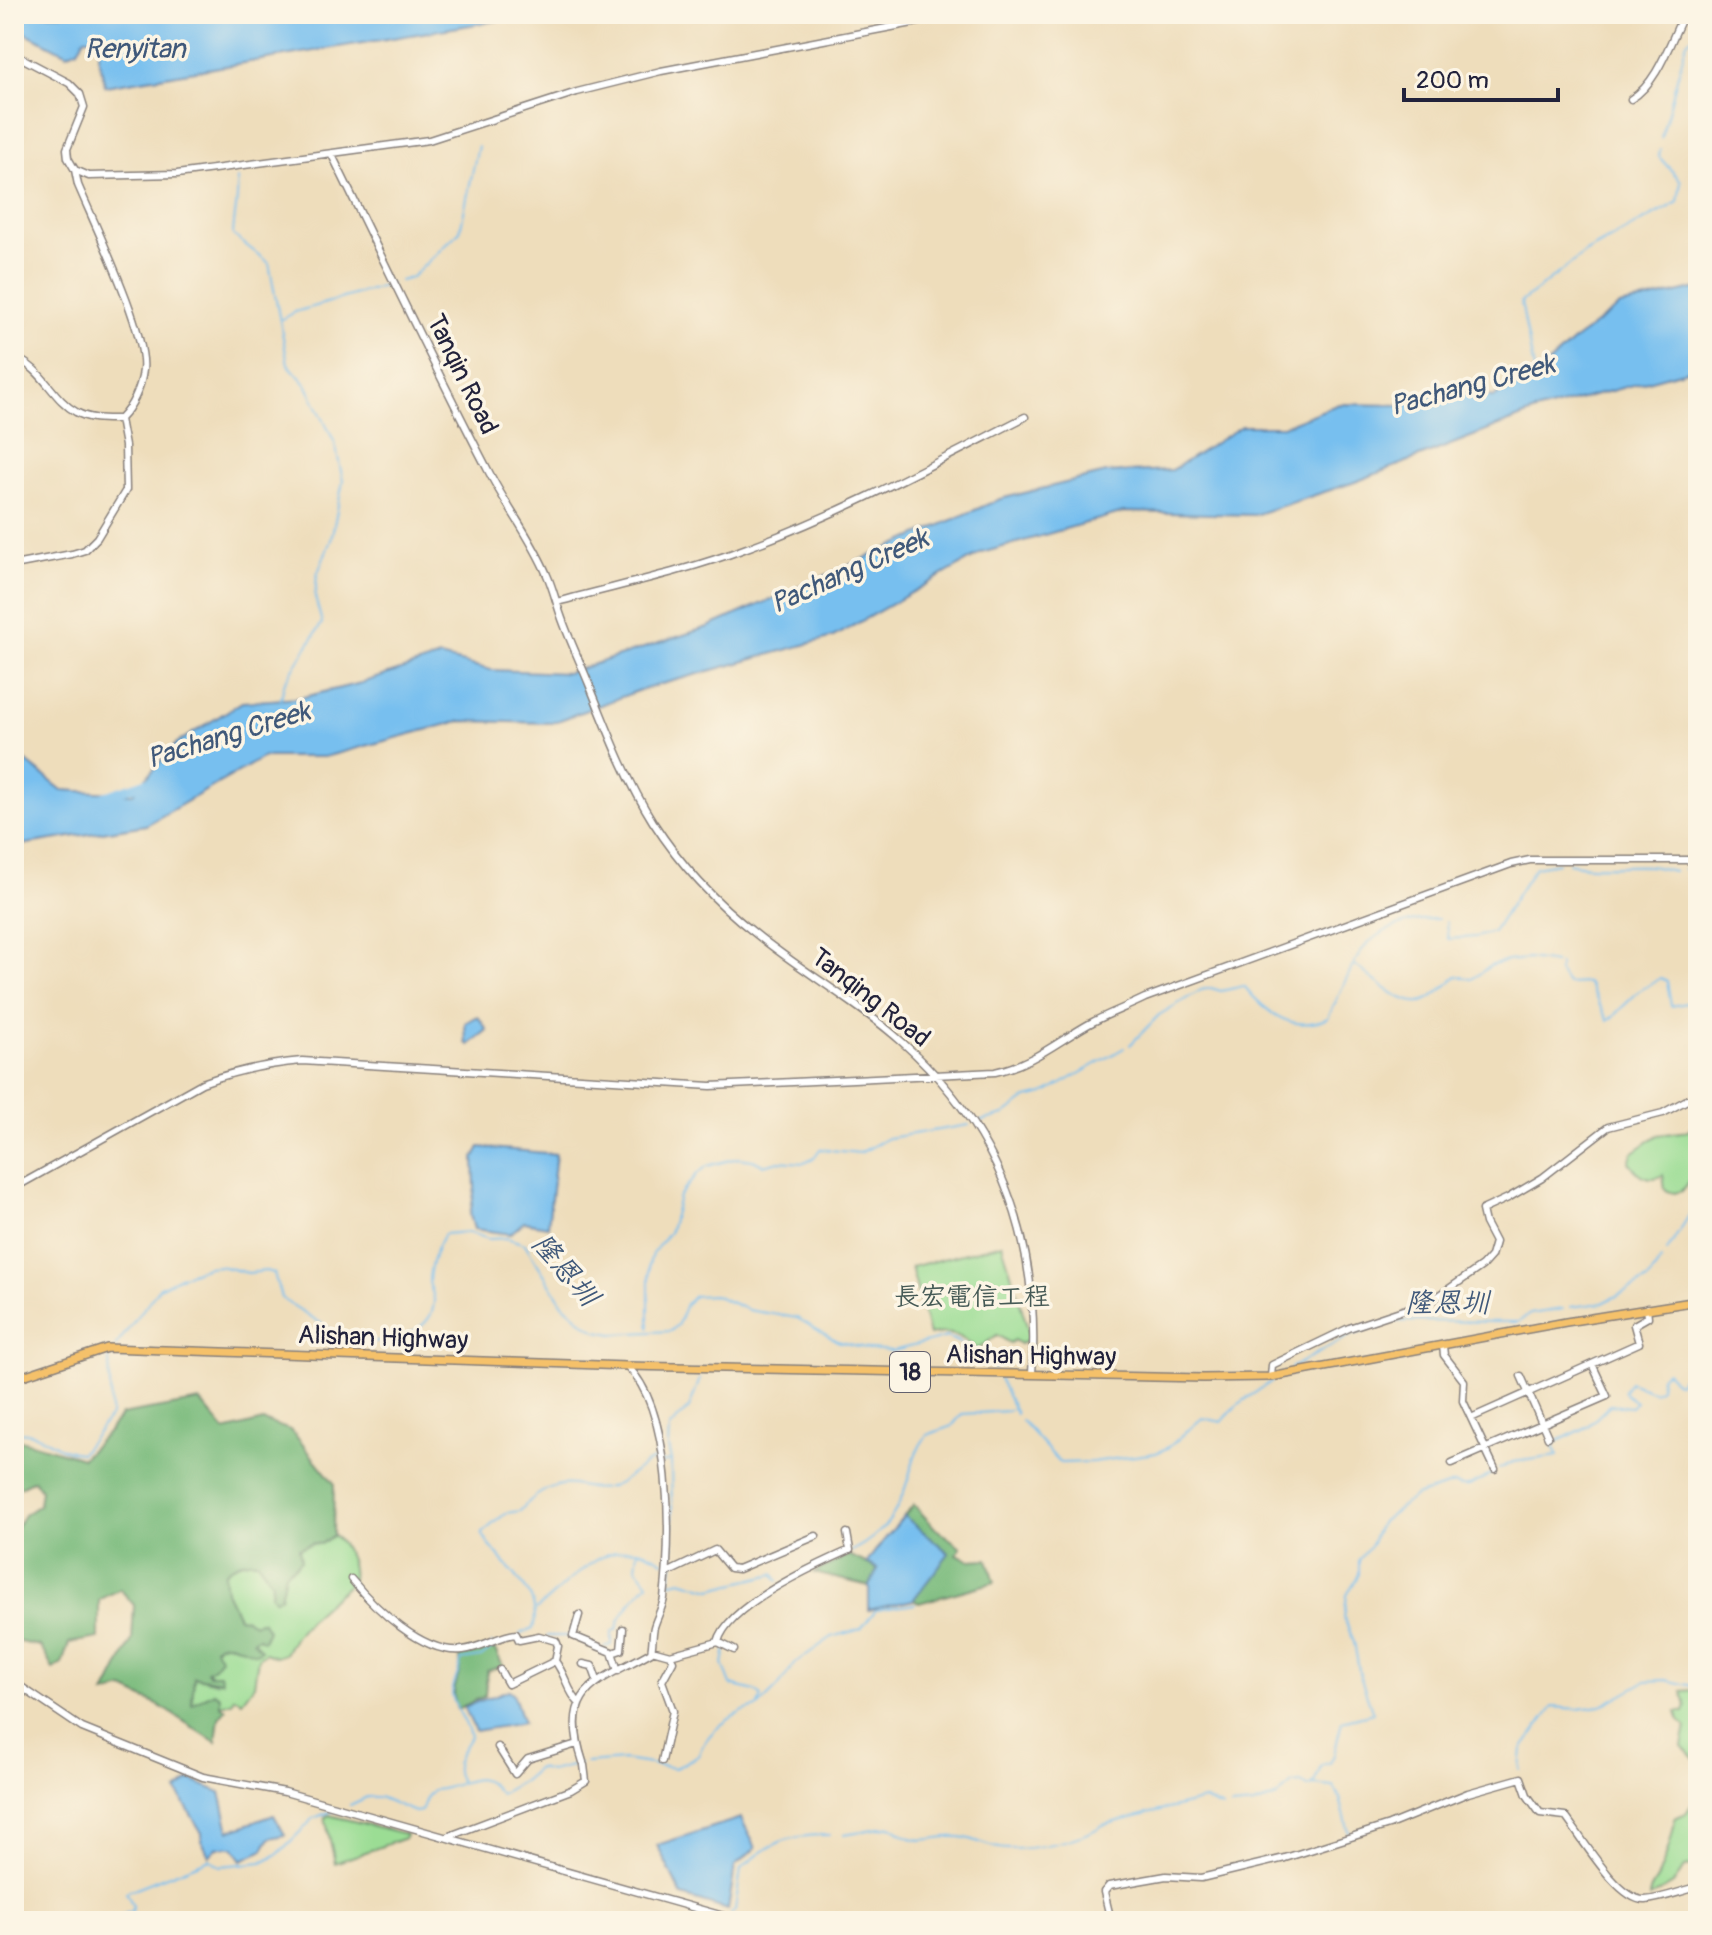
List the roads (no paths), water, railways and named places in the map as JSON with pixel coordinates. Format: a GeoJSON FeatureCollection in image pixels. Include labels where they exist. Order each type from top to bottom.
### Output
{"type":"FeatureCollection","features":[{"type":"Feature","properties":{"kind":"main road","name":"Alishan Highway"},"geometry":{"type":"LineString","coordinates":[[14,1379],[112,1348],[627,1366],[1271,1377],[1698,1301]]}},
{"type":"Feature","properties":{"kind":"street"},"geometry":{"type":"LineString","coordinates":[[75,170],[89,176],[177,174],[429,140],[577,92],[661,71],[960,14]]}},
{"type":"Feature","properties":{"kind":"street"},"geometry":{"type":"LineString","coordinates":[[1631,99],[1652,78],[1684,14]]}},
{"type":"Feature","properties":{"kind":"street"},"geometry":{"type":"LineString","coordinates":[[14,54],[69,83],[80,94],[84,107],[67,149],[68,158],[135,324],[144,368],[129,410],[120,419],[93,419],[74,412],[28,363],[14,358]]}},
{"type":"Feature","properties":{"kind":"street","name":"Tanqin Road"},"geometry":{"type":"LineString","coordinates":[[332,155],[492,478],[525,530],[547,575],[611,740]]}},
{"type":"Feature","properties":{"kind":"street"},"geometry":{"type":"LineString","coordinates":[[558,605],[746,549],[865,498],[1025,417]]}},
{"type":"Feature","properties":{"kind":"street"},"geometry":{"type":"LineString","coordinates":[[14,565],[85,550],[97,538],[126,490],[125,446],[120,419]]}},
{"type":"Feature","properties":{"kind":"street","name":"Tanqing Road"},"geometry":{"type":"LineString","coordinates":[[611,740],[632,787],[655,826],[697,881],[754,933],[902,1042],[935,1075],[975,1126],[998,1166],[1026,1251],[1034,1301],[1032,1374]]}},
{"type":"Feature","properties":{"kind":"street"},"geometry":{"type":"LineString","coordinates":[[14,1188],[202,1083],[232,1072],[271,1064],[302,1061],[711,1086],[967,1075],[1014,1068],[1103,1017],[1145,998],[1511,864],[1530,860],[1698,860]]}},
{"type":"Feature","properties":{"kind":"street"},"geometry":{"type":"LineString","coordinates":[[1271,1377],[1272,1365],[1329,1337],[1438,1297],[1482,1266],[1493,1251],[1494,1240],[1482,1210],[1531,1186],[1608,1127],[1663,1113],[1698,1094]]}},
{"type":"Feature","properties":{"kind":"street"},"geometry":{"type":"LineString","coordinates":[[1471,1418],[1639,1343],[1634,1325],[1648,1317],[1647,1308]]}},
{"type":"Feature","properties":{"kind":"street"},"geometry":{"type":"LineString","coordinates":[[1443,1346],[1444,1355],[1464,1381],[1463,1401],[1495,1469]]}},
{"type":"Feature","properties":{"kind":"street"},"geometry":{"type":"LineString","coordinates":[[1452,1463],[1607,1396],[1592,1364]]}},
{"type":"Feature","properties":{"kind":"street"},"geometry":{"type":"LineString","coordinates":[[627,1366],[641,1385],[661,1433],[667,1483],[667,1573],[661,1612],[654,1627],[652,1650]]}},
{"type":"Feature","properties":{"kind":"street"},"geometry":{"type":"LineString","coordinates":[[1521,1376],[1548,1437]]}},
{"type":"Feature","properties":{"kind":"street"},"geometry":{"type":"LineString","coordinates":[[718,1642],[724,1628],[741,1612],[786,1581],[850,1550],[847,1533]]}},
{"type":"Feature","properties":{"kind":"street"},"geometry":{"type":"LineString","coordinates":[[667,1573],[711,1550],[718,1550],[730,1568],[738,1569],[816,1536]]}},
{"type":"Feature","properties":{"kind":"street"},"geometry":{"type":"LineString","coordinates":[[351,1579],[387,1616],[432,1645],[455,1651],[490,1645],[509,1634],[516,1634],[519,1640],[539,1636],[556,1641],[555,1661]]}},
{"type":"Feature","properties":{"kind":"street"},"geometry":{"type":"LineString","coordinates":[[579,1615],[573,1636],[612,1653],[621,1650],[623,1629]]}},
{"type":"Feature","properties":{"kind":"street"},"geometry":{"type":"LineString","coordinates":[[447,1837],[571,1790],[586,1781],[577,1744],[575,1710],[597,1680],[652,1650],[670,1655],[718,1642],[734,1650]]}},
{"type":"Feature","properties":{"kind":"street"},"geometry":{"type":"LineString","coordinates":[[612,1653],[618,1671]]}},
{"type":"Feature","properties":{"kind":"street"},"geometry":{"type":"LineString","coordinates":[[662,1761],[673,1711],[662,1681],[673,1661],[670,1655]]}},
{"type":"Feature","properties":{"kind":"street"},"geometry":{"type":"LineString","coordinates":[[500,1670],[508,1684],[555,1661]]}},
{"type":"Feature","properties":{"kind":"street"},"geometry":{"type":"LineString","coordinates":[[555,1661],[564,1672],[570,1693],[579,1703]]}},
{"type":"Feature","properties":{"kind":"street"},"geometry":{"type":"LineString","coordinates":[[583,1664],[592,1666],[597,1680]]}},
{"type":"Feature","properties":{"kind":"street"},"geometry":{"type":"LineString","coordinates":[[14,1682],[82,1728],[203,1777],[285,1792],[741,1921]]}},
{"type":"Feature","properties":{"kind":"street"},"geometry":{"type":"LineString","coordinates":[[498,1747],[515,1774],[528,1759],[577,1744]]}},
{"type":"Feature","properties":{"kind":"street"},"geometry":{"type":"LineString","coordinates":[[1111,1921],[1104,1892],[1109,1886],[1166,1876],[1201,1878],[1285,1858],[1389,1825],[1468,1793],[1521,1778],[1527,1795],[1540,1813],[1565,1816],[1615,1883],[1627,1894],[1644,1900],[1684,1890],[1698,1890]]}},
{"type":"Feature","properties":{"kind":"water","name":"Renyitan"},"geometry":{"type":"Polygon","coordinates":[[[14,14],[537,14],[105,86],[98,55],[101,38],[85,38],[78,49],[67,54],[14,27],[14,14]]]}},
{"type":"Feature","properties":{"kind":"water"},"geometry":{"type":"Polygon","coordinates":[[[1698,288],[1698,367],[1535,412],[1355,482],[1254,515],[1124,512],[982,553],[833,637],[640,690],[552,723],[460,721],[324,757],[264,757],[146,825],[14,846],[14,757],[19,756],[62,790],[132,794],[177,743],[242,702],[299,698],[361,683],[440,657],[491,670],[567,673],[708,627],[1000,499],[1106,473],[1172,470],[1242,426],[1283,426],[1339,404],[1401,405],[1448,389],[1493,397],[1526,383],[1577,338],[1620,306],[1698,288]]]}},
{"type":"Feature","properties":{"kind":"water"},"geometry":{"type":"Polygon","coordinates":[[[475,1017],[487,1030],[469,1045],[466,1043],[465,1023],[475,1017]]]}},
{"type":"Feature","properties":{"kind":"water"},"geometry":{"type":"Polygon","coordinates":[[[480,1147],[556,1154],[548,1226],[524,1222],[510,1234],[474,1229],[470,1215],[475,1188],[474,1158],[480,1147]]]}},
{"type":"Feature","properties":{"kind":"water"},"geometry":{"type":"Polygon","coordinates":[[[904,1516],[949,1553],[913,1600],[869,1610],[869,1586],[878,1569],[867,1563],[904,1516]]]}},
{"type":"Feature","properties":{"kind":"water"},"geometry":{"type":"Polygon","coordinates":[[[509,1690],[513,1693],[523,1723],[475,1731],[464,1707],[509,1690]]]}},
{"type":"Feature","properties":{"kind":"water"},"geometry":{"type":"Polygon","coordinates":[[[191,1780],[220,1792],[229,1831],[274,1815],[285,1835],[270,1838],[262,1851],[242,1860],[233,1847],[218,1847],[209,1856],[202,1833],[177,1791],[191,1780]]]}},
{"type":"Feature","properties":{"kind":"water"},"geometry":{"type":"Polygon","coordinates":[[[741,1818],[756,1848],[735,1866],[728,1910],[682,1896],[657,1845],[741,1818]]]}},
{"type":"Feature","properties":{"kind":"waterway"},"geometry":{"type":"LineString","coordinates":[[1661,138],[1687,41],[1698,34]]}},
{"type":"Feature","properties":{"kind":"waterway"},"geometry":{"type":"LineString","coordinates":[[400,281],[411,278],[460,231],[478,146]]}},
{"type":"Feature","properties":{"kind":"waterway"},"geometry":{"type":"LineString","coordinates":[[1535,375],[1521,302],[1586,252],[1678,202],[1681,181],[1659,157],[1660,149]]}},
{"type":"Feature","properties":{"kind":"waterway"},"geometry":{"type":"LineString","coordinates":[[237,179],[233,235],[269,263],[288,364],[306,384],[335,443],[343,481],[331,540],[317,575],[315,597],[322,623],[284,684],[281,699]]}},
{"type":"Feature","properties":{"kind":"waterway"},"geometry":{"type":"LineString","coordinates":[[282,319],[295,312],[391,284]]}},
{"type":"Feature","properties":{"kind":"waterway","name":"Pachang Creek"},"geometry":{"type":"LineString","coordinates":[[103,797],[150,781]]}},
{"type":"Feature","properties":{"kind":"waterway"},"geometry":{"type":"LineString","coordinates":[[1446,922],[1448,939],[1493,932],[1535,867],[1558,863]]}},
{"type":"Feature","properties":{"kind":"waterway"},"geometry":{"type":"LineString","coordinates":[[1569,863],[1651,866],[1674,871]]}},
{"type":"Feature","properties":{"kind":"waterway"},"geometry":{"type":"LineString","coordinates":[[1684,869],[1698,872]]}},
{"type":"Feature","properties":{"kind":"waterway"},"geometry":{"type":"LineString","coordinates":[[1130,1045],[1159,1015],[1201,990],[1211,988],[1221,991],[1244,986],[1261,1005],[1292,1022],[1303,1024],[1328,1018],[1354,963],[1370,942],[1397,926],[1438,919]]}},
{"type":"Feature","properties":{"kind":"waterway"},"geometry":{"type":"LineString","coordinates":[[1355,965],[1399,997],[1419,1002],[1435,995],[1457,976],[1472,979],[1490,966],[1507,961],[1528,959],[1555,963]]}},
{"type":"Feature","properties":{"kind":"waterway"},"geometry":{"type":"LineString","coordinates":[[1559,963],[1559,972],[1567,984],[1588,983],[1608,1021],[1639,991],[1661,978],[1667,981],[1671,1006],[1698,1001]]}},
{"type":"Feature","properties":{"kind":"waterway"},"geometry":{"type":"LineString","coordinates":[[978,1122],[1004,1115],[1027,1098],[1044,1094],[1124,1048]]}},
{"type":"Feature","properties":{"kind":"waterway"},"geometry":{"type":"LineString","coordinates":[[700,1172],[707,1166],[738,1158],[763,1165],[779,1161],[804,1163],[813,1159],[820,1149],[860,1153],[888,1138],[969,1125]]}},
{"type":"Feature","properties":{"kind":"waterway"},"geometry":{"type":"LineString","coordinates":[[649,1328],[649,1265],[652,1254],[670,1231],[679,1196],[698,1173]]}},
{"type":"Feature","properties":{"kind":"waterway","name":"隆恩圳"},"geometry":{"type":"LineString","coordinates":[[1667,1251],[1698,1201]]}},
{"type":"Feature","properties":{"kind":"waterway","name":"隆恩圳"},"geometry":{"type":"LineString","coordinates":[[115,1347],[159,1288],[207,1267],[220,1266],[248,1273],[274,1273],[281,1298],[335,1332],[342,1343],[399,1337],[413,1332],[431,1314],[434,1300],[429,1282],[430,1270],[444,1234],[468,1232],[488,1239],[507,1238],[525,1244],[563,1304],[597,1331],[613,1334],[671,1331],[694,1296],[714,1295],[748,1310],[797,1318],[837,1341],[869,1349],[893,1351],[947,1337],[969,1347],[995,1369]]}},
{"type":"Feature","properties":{"kind":"waterway","name":"隆恩圳"},"geometry":{"type":"LineString","coordinates":[[1570,1307],[1603,1303],[1648,1280],[1661,1260]]}},
{"type":"Feature","properties":{"kind":"waterway","name":"隆恩圳"},"geometry":{"type":"LineString","coordinates":[[1291,1368],[1349,1336],[1395,1321],[1518,1322],[1530,1314],[1563,1309]]}},
{"type":"Feature","properties":{"kind":"waterway","name":"隆恩圳"},"geometry":{"type":"LineString","coordinates":[[14,1432],[33,1434],[64,1449],[81,1453],[111,1415],[109,1357],[112,1352]]}},
{"type":"Feature","properties":{"kind":"waterway"},"geometry":{"type":"LineString","coordinates":[[1499,1469],[1513,1462],[1558,1456],[1553,1446],[1556,1442],[1587,1427],[1610,1405],[1631,1407],[1636,1402],[1624,1391],[1630,1382],[1654,1392],[1660,1388],[1661,1376],[1667,1371],[1678,1383],[1689,1370],[1698,1367]]}},
{"type":"Feature","properties":{"kind":"waterway","name":"隆恩圳"},"geometry":{"type":"LineString","coordinates":[[999,1378],[1016,1414]]}},
{"type":"Feature","properties":{"kind":"waterway"},"geometry":{"type":"LineString","coordinates":[[520,1634],[533,1629],[535,1614],[532,1601],[482,1533],[506,1513],[520,1511],[550,1488],[565,1485],[605,1488],[623,1481],[652,1461],[671,1461],[669,1428],[689,1408],[700,1379]]}},
{"type":"Feature","properties":{"kind":"waterway","name":"隆恩圳"},"geometry":{"type":"LineString","coordinates":[[1021,1420],[1060,1463],[1093,1462],[1156,1453],[1169,1447],[1202,1418],[1222,1422],[1236,1406],[1272,1381]]}},
{"type":"Feature","properties":{"kind":"waterway"},"geometry":{"type":"LineString","coordinates":[[852,1551],[883,1529],[890,1520],[927,1435],[952,1426],[962,1414],[1013,1408]]}},
{"type":"Feature","properties":{"kind":"waterway"},"geometry":{"type":"LineString","coordinates":[[671,1461],[673,1563],[669,1583],[681,1580],[711,1589],[774,1574],[778,1581]]}},
{"type":"Feature","properties":{"kind":"waterway"},"geometry":{"type":"LineString","coordinates":[[1231,1807],[1254,1805],[1277,1797],[1292,1784],[1313,1785],[1322,1765],[1330,1763],[1334,1755],[1342,1721],[1373,1713],[1360,1676],[1354,1642],[1344,1618],[1347,1595],[1359,1574],[1359,1560],[1371,1545],[1380,1523],[1415,1496],[1454,1484],[1470,1486],[1492,1473]]}},
{"type":"Feature","properties":{"kind":"waterway"},"geometry":{"type":"LineString","coordinates":[[537,1609],[580,1572],[611,1553],[628,1549],[645,1552],[663,1561]]}},
{"type":"Feature","properties":{"kind":"waterway"},"geometry":{"type":"LineString","coordinates":[[605,1647],[612,1645],[612,1631],[617,1630],[624,1612],[648,1583],[636,1567],[638,1551]]}},
{"type":"Feature","properties":{"kind":"waterway"},"geometry":{"type":"LineString","coordinates":[[759,1706],[795,1663],[832,1637],[861,1629],[876,1610],[915,1604]]}},
{"type":"Feature","properties":{"kind":"waterway"},"geometry":{"type":"LineString","coordinates":[[547,1636],[573,1636]]}},
{"type":"Feature","properties":{"kind":"waterway"},"geometry":{"type":"LineString","coordinates":[[460,1781],[456,1764],[470,1737],[452,1693],[461,1660],[481,1657],[493,1648],[492,1644]]}},
{"type":"Feature","properties":{"kind":"waterway"},"geometry":{"type":"LineString","coordinates":[[586,1763],[624,1760],[675,1768],[699,1755],[708,1738],[723,1724],[758,1707],[762,1696],[731,1685],[723,1664],[726,1648]]}},
{"type":"Feature","properties":{"kind":"waterway"},"geometry":{"type":"LineString","coordinates":[[1520,1770],[1522,1749],[1553,1707],[1578,1709],[1601,1706],[1646,1681],[1665,1680],[1698,1687]]}},
{"type":"Feature","properties":{"kind":"waterway"},"geometry":{"type":"LineString","coordinates":[[350,1805],[367,1797],[379,1797],[415,1812],[421,1811],[433,1790],[477,1779],[492,1785],[500,1794],[538,1768],[550,1771],[580,1764]]}},
{"type":"Feature","properties":{"kind":"waterway"},"geometry":{"type":"LineString","coordinates":[[1313,1785],[1334,1787],[1349,1833]]}},
{"type":"Feature","properties":{"kind":"waterway"},"geometry":{"type":"LineString","coordinates":[[844,1834],[892,1826],[902,1834],[920,1840],[955,1837],[997,1848],[1018,1849],[1057,1843],[1103,1825],[1204,1800],[1223,1808]]}},
{"type":"Feature","properties":{"kind":"waterway"},"geometry":{"type":"LineString","coordinates":[[109,1921],[132,1911],[133,1906],[126,1892],[210,1859],[220,1866],[262,1862],[278,1854],[314,1818],[337,1809]]}},
{"type":"Feature","properties":{"kind":"waterway"},"geometry":{"type":"LineString","coordinates":[[731,1914],[735,1910],[741,1869],[752,1860],[772,1846],[792,1838],[830,1835]]}},
{"type":"Feature","properties":{"kind":"park label","name":"長宏電信工程"},"geometry":{"type":"Point","coordinates":[972,1296]}}]}
